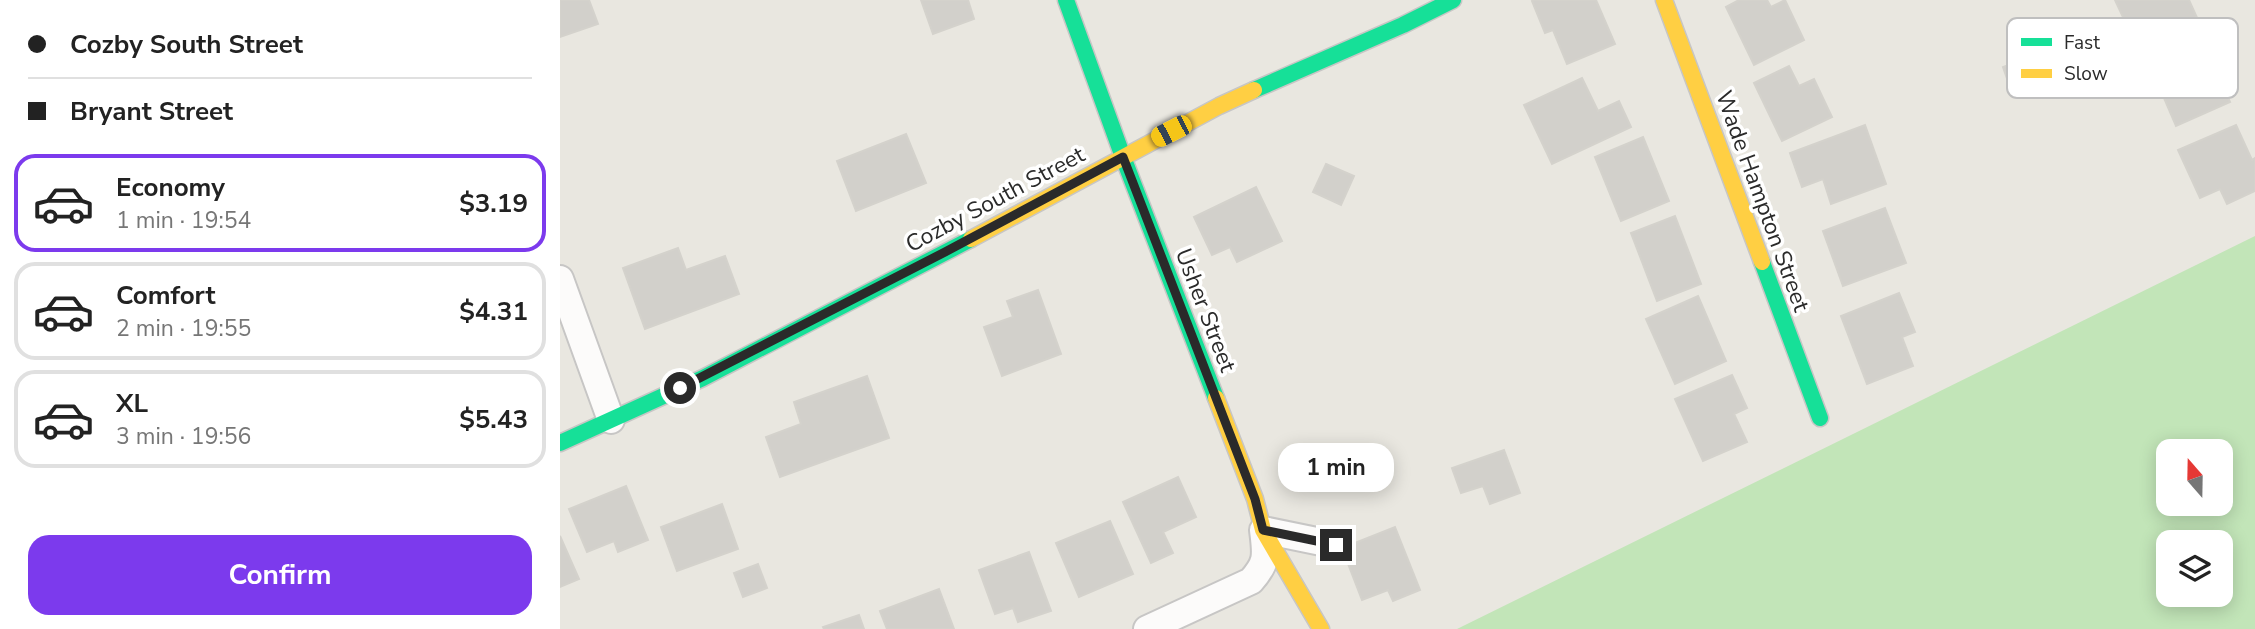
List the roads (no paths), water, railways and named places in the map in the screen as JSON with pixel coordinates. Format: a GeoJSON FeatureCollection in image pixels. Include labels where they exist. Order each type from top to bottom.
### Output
{"type":"FeatureCollection","features":[{"type":"Feature","properties":{"kind":"street","name":"Usher Street"},"geometry":{"type":"LineString","coordinates":[[1066,0],[1123,157],[1255,499],[1263,530],[1321,629]]}},
{"type":"Feature","properties":{"kind":"street","name":"Cozby South Street"},"geometry":{"type":"LineString","coordinates":[[560,443],[715,372],[1219,106],[1403,25],[1453,0]]}},
{"type":"Feature","properties":{"kind":"street","name":"Wade Hampton Street"},"geometry":{"type":"LineString","coordinates":[[1664,0],[1820,418]]}},
{"type":"Feature","properties":{"kind":"street"},"geometry":{"type":"LineString","coordinates":[[560,279],[611,420]]}},
{"type":"Feature","properties":{"kind":"street"},"geometry":{"type":"LineString","coordinates":[[1147,629],[1251,582],[1262,569],[1266,558],[1263,530],[1336,545]]}}]}
